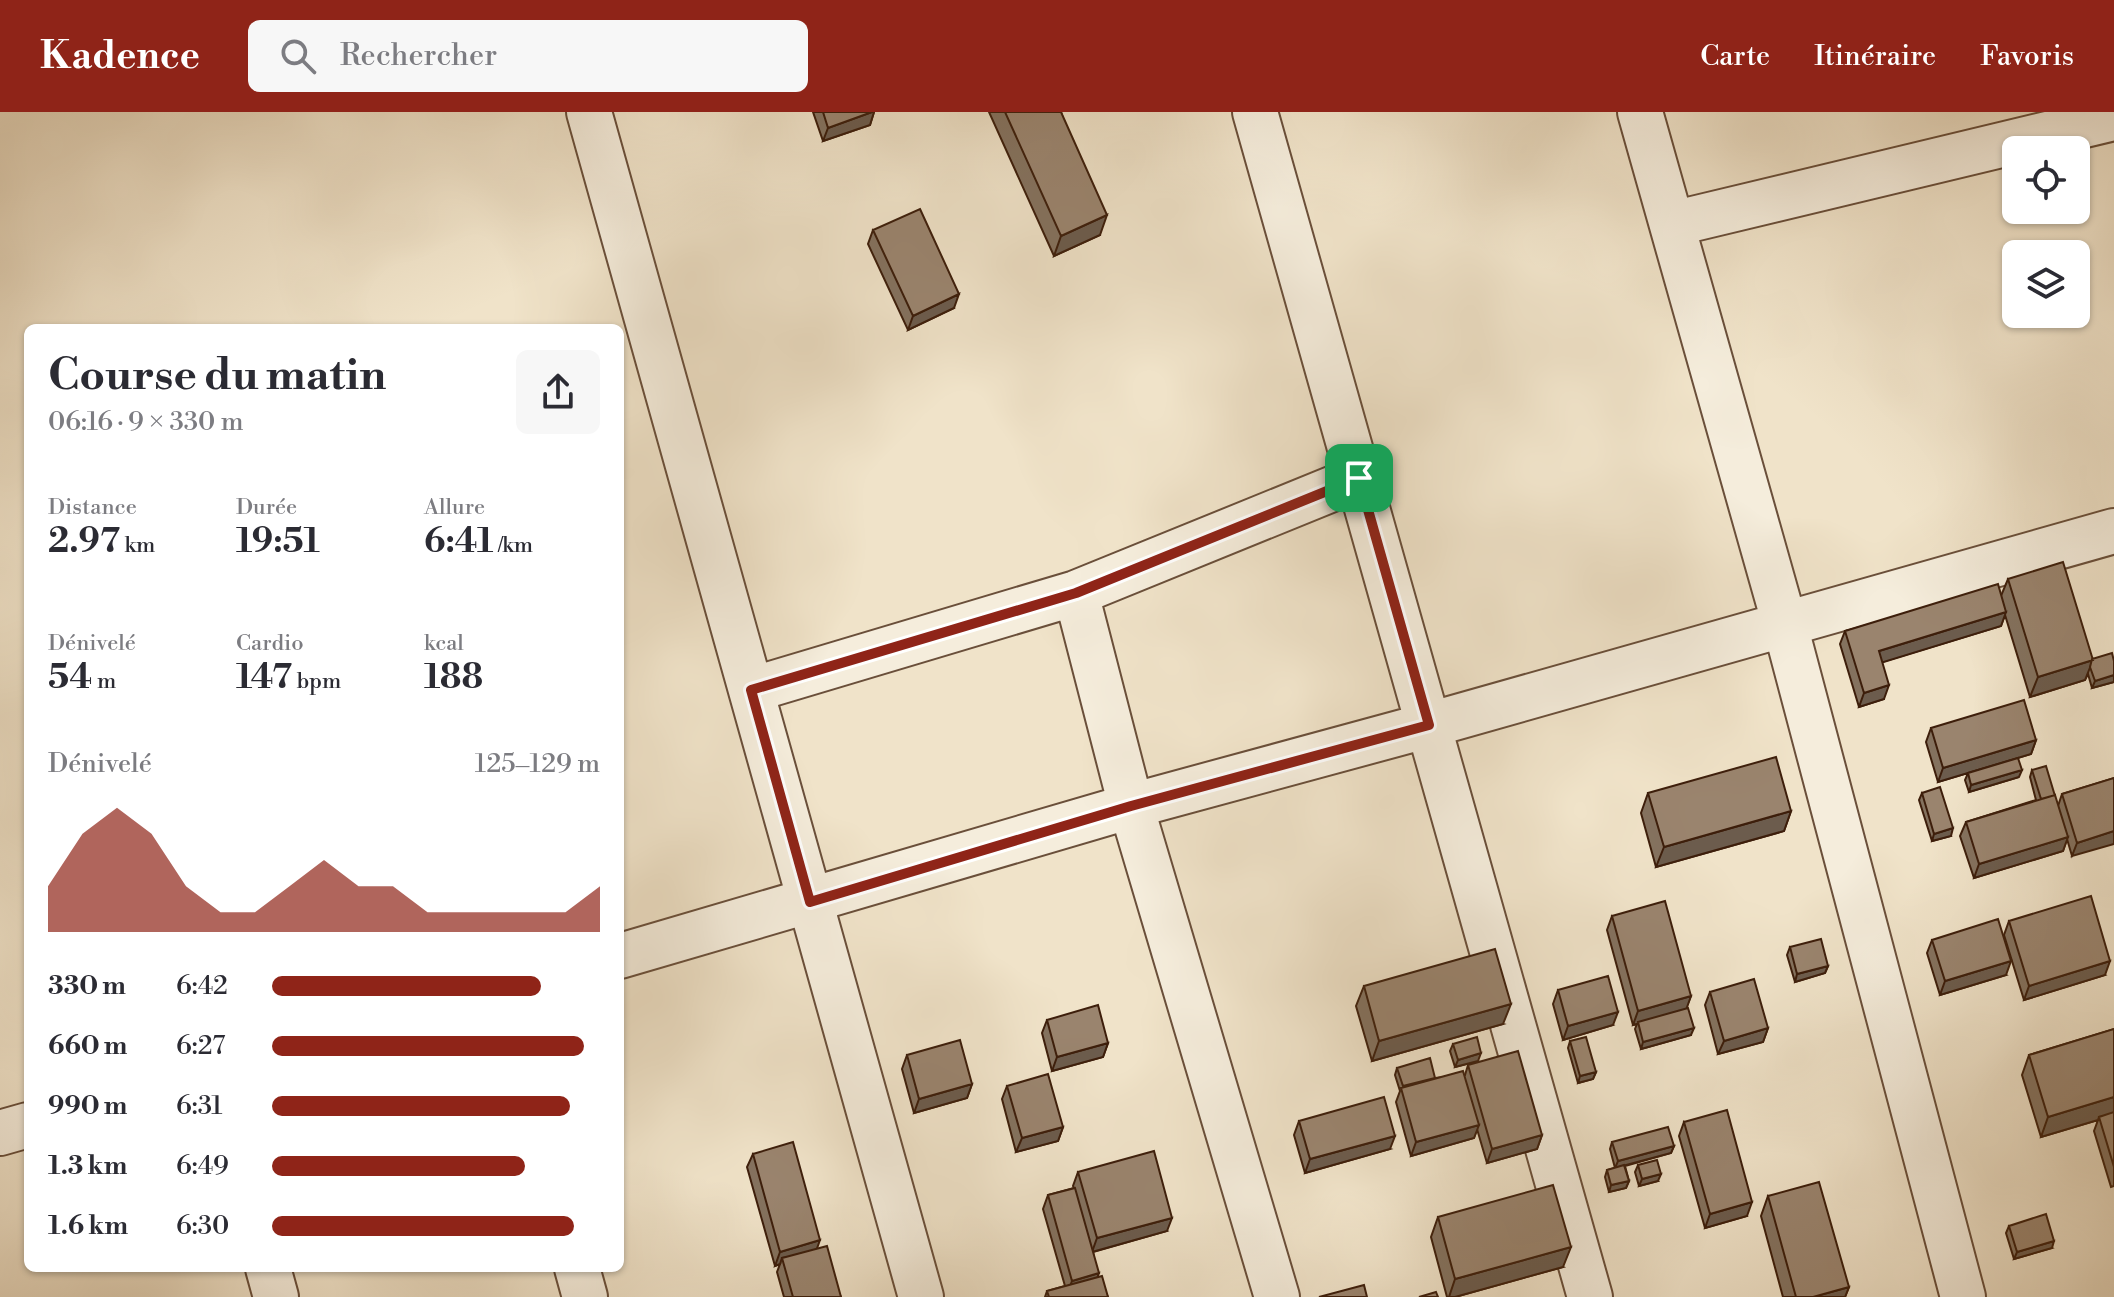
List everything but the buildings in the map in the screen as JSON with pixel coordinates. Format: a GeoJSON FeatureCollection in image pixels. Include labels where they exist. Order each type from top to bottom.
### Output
{"type":"FeatureCollection","features":[{"type":"Feature","properties":{"kind":"street"},"geometry":{"type":"LineString","coordinates":[[589,112],[921,1297]]}},
{"type":"Feature","properties":{"kind":"street"},"geometry":{"type":"LineString","coordinates":[[1255,112],[1590,1297]]}},
{"type":"Feature","properties":{"kind":"street"},"geometry":{"type":"LineString","coordinates":[[1640,112],[1785,625],[1963,1297]]}},
{"type":"Feature","properties":{"kind":"street"},"geometry":{"type":"LineString","coordinates":[[1672,224],[2114,118]]}},
{"type":"Feature","properties":{"kind":"street"},"geometry":{"type":"LineString","coordinates":[[751,690],[1076,593],[1359,478]]}},
{"type":"Feature","properties":{"kind":"street"},"geometry":{"type":"LineString","coordinates":[[624,955],[1131,806],[2114,531]]}},
{"type":"Feature","properties":{"kind":"street"},"geometry":{"type":"LineString","coordinates":[[1076,593],[1131,806],[1277,1297]]}},
{"type":"Feature","properties":{"kind":"street"},"geometry":{"type":"LineString","coordinates":[[0,1133],[24,1126]]}},
{"type":"Feature","properties":{"kind":"street"},"geometry":{"type":"LineString","coordinates":[[269,1272],[276,1297]]}},
{"type":"Feature","properties":{"kind":"street"},"geometry":{"type":"LineString","coordinates":[[578,1272],[585,1297]]}},
{"type":"Feature","properties":{"kind":"route"},"geometry":{"type":"LineString","coordinates":[[1359,478],[1429,725],[1131,806],[810,902],[751,690],[1076,593],[1359,478]]}}]}
